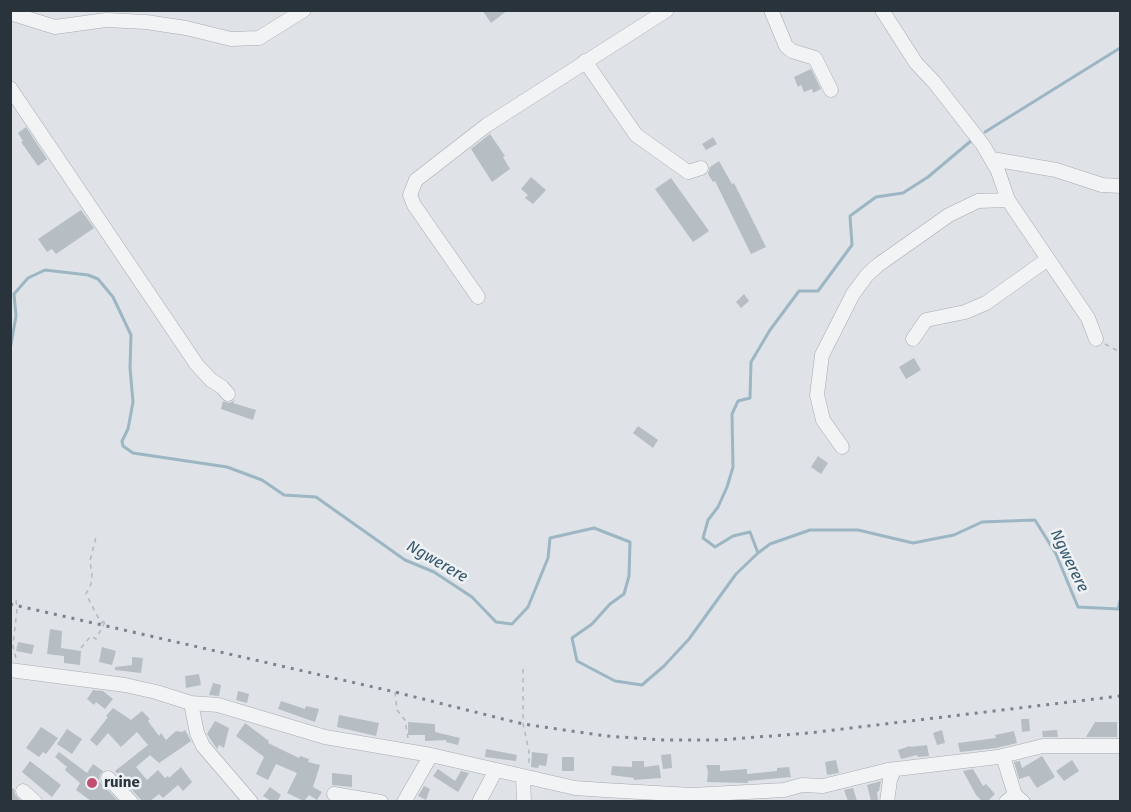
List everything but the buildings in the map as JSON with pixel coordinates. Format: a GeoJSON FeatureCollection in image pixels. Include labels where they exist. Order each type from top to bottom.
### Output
{"type":"FeatureCollection","features":[{"type":"Feature","properties":{"kind":"street"},"geometry":{"type":"LineString","coordinates":[[10,13],[55,27],[106,20],[146,22],[186,28],[231,39],[259,38],[304,10]]}},
{"type":"Feature","properties":{"kind":"street"},"geometry":{"type":"LineString","coordinates":[[478,297],[414,205],[410,195],[416,180],[488,124],[667,10]]}},
{"type":"Feature","properties":{"kind":"street"},"geometry":{"type":"LineString","coordinates":[[771,10],[786,46],[792,51],[815,58],[831,90]]}},
{"type":"Feature","properties":{"kind":"street"},"geometry":{"type":"LineString","coordinates":[[882,10],[916,63],[934,82],[983,145],[998,171],[1008,200],[1088,318],[1096,339]]}},
{"type":"Feature","properties":{"kind":"street"},"geometry":{"type":"LineString","coordinates":[[585,61],[636,135],[688,172],[701,168]]}},
{"type":"Feature","properties":{"kind":"street"},"geometry":{"type":"LineString","coordinates":[[10,88],[197,365],[228,394]]}},
{"type":"Feature","properties":{"kind":"street"},"geometry":{"type":"LineString","coordinates":[[992,159],[1056,170],[1102,184],[1120,186]]}},
{"type":"Feature","properties":{"kind":"street"},"geometry":{"type":"LineString","coordinates":[[842,447],[823,420],[818,395],[822,355],[854,294],[867,275],[878,265],[949,215],[978,201],[1008,200]]}},
{"type":"Feature","properties":{"kind":"street"},"geometry":{"type":"LineString","coordinates":[[913,339],[926,320],[964,312],[986,303],[1048,260]]}},
{"type":"Feature","properties":{"kind":"street"},"geometry":{"type":"LineString","coordinates":[[13,670],[125,685],[191,703],[218,705],[325,737],[430,755],[575,788],[690,798],[784,790],[802,785],[823,786],[894,770],[957,764],[1042,746],[1120,746]]}},
{"type":"Feature","properties":{"kind":"street"},"geometry":{"type":"LineString","coordinates":[[191,703],[196,733],[203,746],[251,801]]}},
{"type":"Feature","properties":{"kind":"street"},"geometry":{"type":"LineString","coordinates":[[404,801],[430,755]]}},
{"type":"Feature","properties":{"kind":"street"},"geometry":{"type":"LineString","coordinates":[[1003,756],[1014,799]]}},
{"type":"Feature","properties":{"kind":"street"},"geometry":{"type":"LineString","coordinates":[[479,801],[496,770]]}},
{"type":"Feature","properties":{"kind":"street"},"geometry":{"type":"LineString","coordinates":[[887,801],[894,770]]}},
{"type":"Feature","properties":{"kind":"street"},"geometry":{"type":"LineString","coordinates":[[108,778],[131,801]]}},
{"type":"Feature","properties":{"kind":"street"},"geometry":{"type":"LineString","coordinates":[[524,801],[525,778]]}},
{"type":"Feature","properties":{"kind":"street"},"geometry":{"type":"LineString","coordinates":[[22,791],[35,801]]}},
{"type":"Feature","properties":{"kind":"street"},"geometry":{"type":"LineString","coordinates":[[334,794],[381,801]]}},
{"type":"Feature","properties":{"kind":"path"},"geometry":{"type":"LineString","coordinates":[[1096,339],[1120,352]]}},
{"type":"Feature","properties":{"kind":"path"},"geometry":{"type":"LineString","coordinates":[[81,648],[91,636],[96,639],[106,621],[101,623],[86,594],[91,584],[90,561],[96,537]]}},
{"type":"Feature","properties":{"kind":"path"},"geometry":{"type":"LineString","coordinates":[[13,670],[16,657],[13,646],[16,600]]}},
{"type":"Feature","properties":{"kind":"path"},"geometry":{"type":"LineString","coordinates":[[523,669],[523,724],[529,751],[525,778]]}},
{"type":"Feature","properties":{"kind":"path"},"geometry":{"type":"LineString","coordinates":[[395,692],[397,711],[405,720],[410,751]]}},
{"type":"Feature","properties":{"kind":"waterway"},"geometry":{"type":"LineString","coordinates":[[985,132],[1120,48]]}},
{"type":"Feature","properties":{"kind":"waterway"},"geometry":{"type":"LineString","coordinates":[[758,553],[750,532],[733,536],[715,547],[703,538],[708,520],[718,507],[733,467],[732,414],[738,401],[750,398],[751,362],[770,330],[799,291],[818,291],[852,245],[850,216],[876,197],[903,193],[928,177],[972,140]]}},
{"type":"Feature","properties":{"kind":"waterway","name":"Ngwerere"},"geometry":{"type":"LineString","coordinates":[[10,350],[16,316],[14,294],[28,278],[45,270],[88,275],[98,279],[113,297],[131,335],[130,368],[133,402],[128,429],[122,441],[123,446],[133,453],[227,467],[262,480],[284,495],[316,497],[405,560],[434,572],[472,597],[496,622],[512,624],[528,607],[548,558],[550,538],[594,528],[630,542],[629,576],[624,594],[610,604],[592,624],[572,638],[577,661],[615,681],[642,685],[664,666],[689,639],[736,574],[758,553],[770,544],[810,530],[858,530],[913,543],[954,535],[982,522],[1035,520],[1056,554],[1078,607],[1118,609],[1120,601]]}},
{"type":"Feature","properties":{"kind":"railway"},"geometry":{"type":"LineString","coordinates":[[10,604],[395,692],[523,724],[606,736],[663,740],[720,740],[809,733],[1120,696]]}},
{"type":"Feature","properties":{"kind":"place","name":"ruine"},"geometry":{"type":"Point","coordinates":[92,783]}}]}
